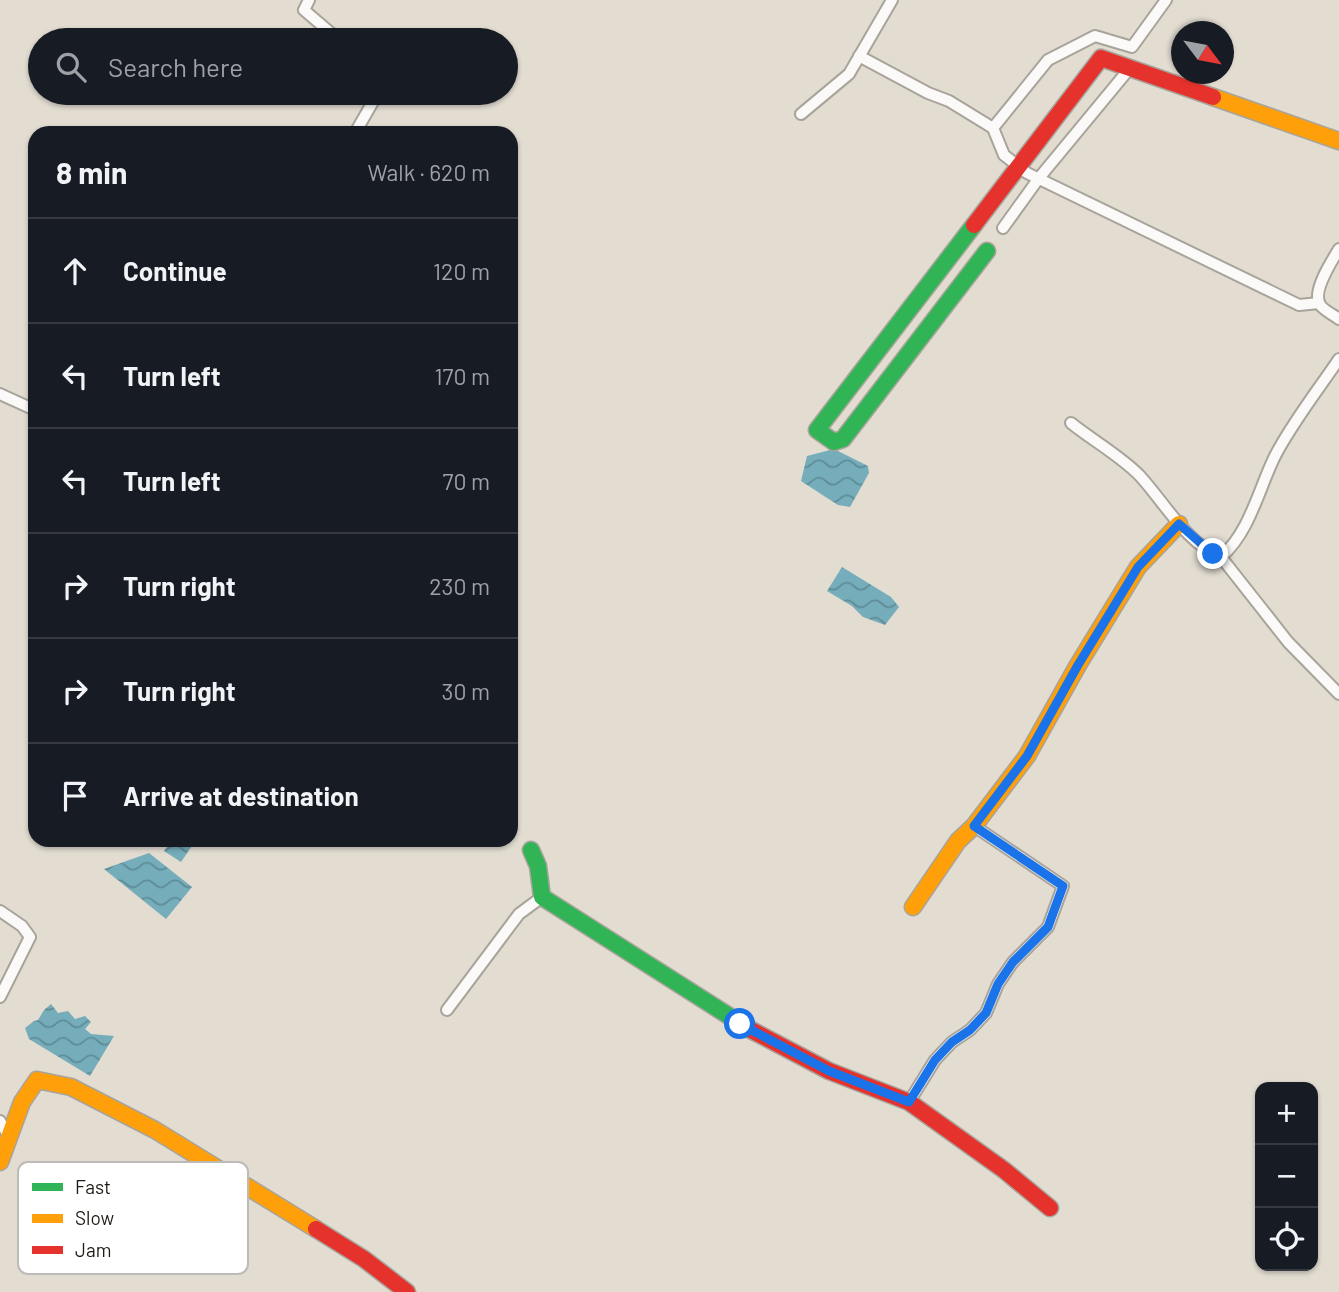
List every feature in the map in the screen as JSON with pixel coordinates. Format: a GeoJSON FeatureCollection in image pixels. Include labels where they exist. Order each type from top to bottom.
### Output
{"type":"FeatureCollection","features":[{"type":"Feature","properties":{"kind":"street"},"geometry":{"type":"LineString","coordinates":[[309,0],[304,10],[325,28]]}},
{"type":"Feature","properties":{"kind":"street"},"geometry":{"type":"LineString","coordinates":[[801,114],[849,74],[892,0]]}},
{"type":"Feature","properties":{"kind":"street"},"geometry":{"type":"LineString","coordinates":[[993,128],[1048,60],[1094,36],[1132,47],[1166,0]]}},
{"type":"Feature","properties":{"kind":"street"},"geometry":{"type":"LineString","coordinates":[[859,56],[928,93],[949,101],[993,128],[1004,155],[1039,178],[1299,305],[1319,303]]}},
{"type":"Feature","properties":{"kind":"street"},"geometry":{"type":"LineString","coordinates":[[987,251],[843,439],[834,442],[817,430],[1101,58],[1339,141]]}},
{"type":"Feature","properties":{"kind":"street"},"geometry":{"type":"LineString","coordinates":[[1003,228],[1039,178],[1130,68]]}},
{"type":"Feature","properties":{"kind":"street"},"geometry":{"type":"LineString","coordinates":[[359,126],[371,105]]}},
{"type":"Feature","properties":{"kind":"street"},"geometry":{"type":"LineString","coordinates":[[1339,249],[1317,295],[1319,303],[1339,319]]}},
{"type":"Feature","properties":{"kind":"street"},"geometry":{"type":"LineString","coordinates":[[1221,556],[1228,551],[1249,517],[1276,454],[1339,359]]}},
{"type":"Feature","properties":{"kind":"street"},"geometry":{"type":"LineString","coordinates":[[0,394],[28,407]]}},
{"type":"Feature","properties":{"kind":"street"},"geometry":{"type":"LineString","coordinates":[[1071,424],[1139,474],[1179,524],[1213,554],[1221,556],[1288,642],[1339,694]]}},
{"type":"Feature","properties":{"kind":"street"},"geometry":{"type":"LineString","coordinates":[[913,907],[958,841],[974,826],[1027,756],[1078,665],[1138,567],[1179,524]]}},
{"type":"Feature","properties":{"kind":"street"},"geometry":{"type":"LineString","coordinates":[[909,1102],[935,1060],[986,1013],[998,984],[1013,962],[1048,927],[1063,886],[974,826]]}},
{"type":"Feature","properties":{"kind":"street"},"geometry":{"type":"LineString","coordinates":[[531,850],[538,866],[542,897],[740,1024],[829,1071],[909,1102],[1004,1170],[1050,1208]]}},
{"type":"Feature","properties":{"kind":"street"},"geometry":{"type":"LineString","coordinates":[[447,1010],[519,914],[542,897]]}},
{"type":"Feature","properties":{"kind":"street"},"geometry":{"type":"LineString","coordinates":[[0,911],[22,926],[30,937],[0,997]]}},
{"type":"Feature","properties":{"kind":"street"},"geometry":{"type":"LineString","coordinates":[[0,1162],[22,1102],[37,1080],[71,1087],[155,1130],[209,1162]]}},
{"type":"Feature","properties":{"kind":"street"},"geometry":{"type":"LineString","coordinates":[[0,1121],[9,1137]]}},
{"type":"Feature","properties":{"kind":"street"},"geometry":{"type":"LineString","coordinates":[[248,1186],[364,1259],[407,1292]]}},
{"type":"Feature","properties":{"kind":"water"},"geometry":{"type":"Polygon","coordinates":[[[834,449],[868,466],[869,473],[850,507],[838,505],[801,481],[807,456],[834,449]]]}},
{"type":"Feature","properties":{"kind":"water"},"geometry":{"type":"Polygon","coordinates":[[[842,567],[891,597],[899,607],[885,625],[863,617],[852,606],[827,591],[842,567]]]}},
{"type":"Feature","properties":{"kind":"water"},"geometry":{"type":"Polygon","coordinates":[[[167,847],[191,847],[181,862],[164,851],[167,847]]]}},
{"type":"Feature","properties":{"kind":"water"},"geometry":{"type":"Polygon","coordinates":[[[149,853],[192,887],[166,919],[104,869],[149,853]]]}},
{"type":"Feature","properties":{"kind":"water"},"geometry":{"type":"Polygon","coordinates":[[[51,1004],[58,1013],[68,1011],[75,1019],[85,1016],[91,1022],[85,1029],[91,1034],[114,1036],[90,1076],[29,1039],[25,1028],[38,1020],[51,1004]]]}},
{"type":"Feature","properties":{"kind":"traffic: fast"},"geometry":{"type":"LineString","coordinates":[[974,225],[817,430],[834,442],[843,439],[987,251]]}},
{"type":"Feature","properties":{"kind":"traffic: fast"},"geometry":{"type":"LineString","coordinates":[[531,850],[538,866],[542,897],[751,1030]]}},
{"type":"Feature","properties":{"kind":"traffic: slow"},"geometry":{"type":"LineString","coordinates":[[1213,97],[1339,141]]}},
{"type":"Feature","properties":{"kind":"traffic: slow"},"geometry":{"type":"LineString","coordinates":[[913,907],[958,841],[974,826],[1027,756],[1078,665],[1138,567],[1179,524]]}},
{"type":"Feature","properties":{"kind":"traffic: slow"},"geometry":{"type":"LineString","coordinates":[[0,1162],[22,1102],[37,1080],[71,1087],[155,1130],[207,1162]]}},
{"type":"Feature","properties":{"kind":"traffic: slow"},"geometry":{"type":"LineString","coordinates":[[248,1187],[316,1229]]}},
{"type":"Feature","properties":{"kind":"traffic: jam"},"geometry":{"type":"LineString","coordinates":[[974,225],[1101,58],[1213,97]]}},
{"type":"Feature","properties":{"kind":"traffic: jam"},"geometry":{"type":"LineString","coordinates":[[751,1030],[829,1071],[909,1102],[1004,1170],[1050,1208]]}},
{"type":"Feature","properties":{"kind":"traffic: jam"},"geometry":{"type":"LineString","coordinates":[[316,1229],[364,1259],[407,1292]]}},
{"type":"Feature","properties":{"kind":"route"},"geometry":{"type":"LineString","coordinates":[[740,1024],[829,1071],[909,1102],[935,1060],[986,1013],[998,984],[1013,962],[1048,927],[1063,886],[974,826],[1027,756],[1078,665],[1138,567],[1179,524],[1213,554]]}}]}
